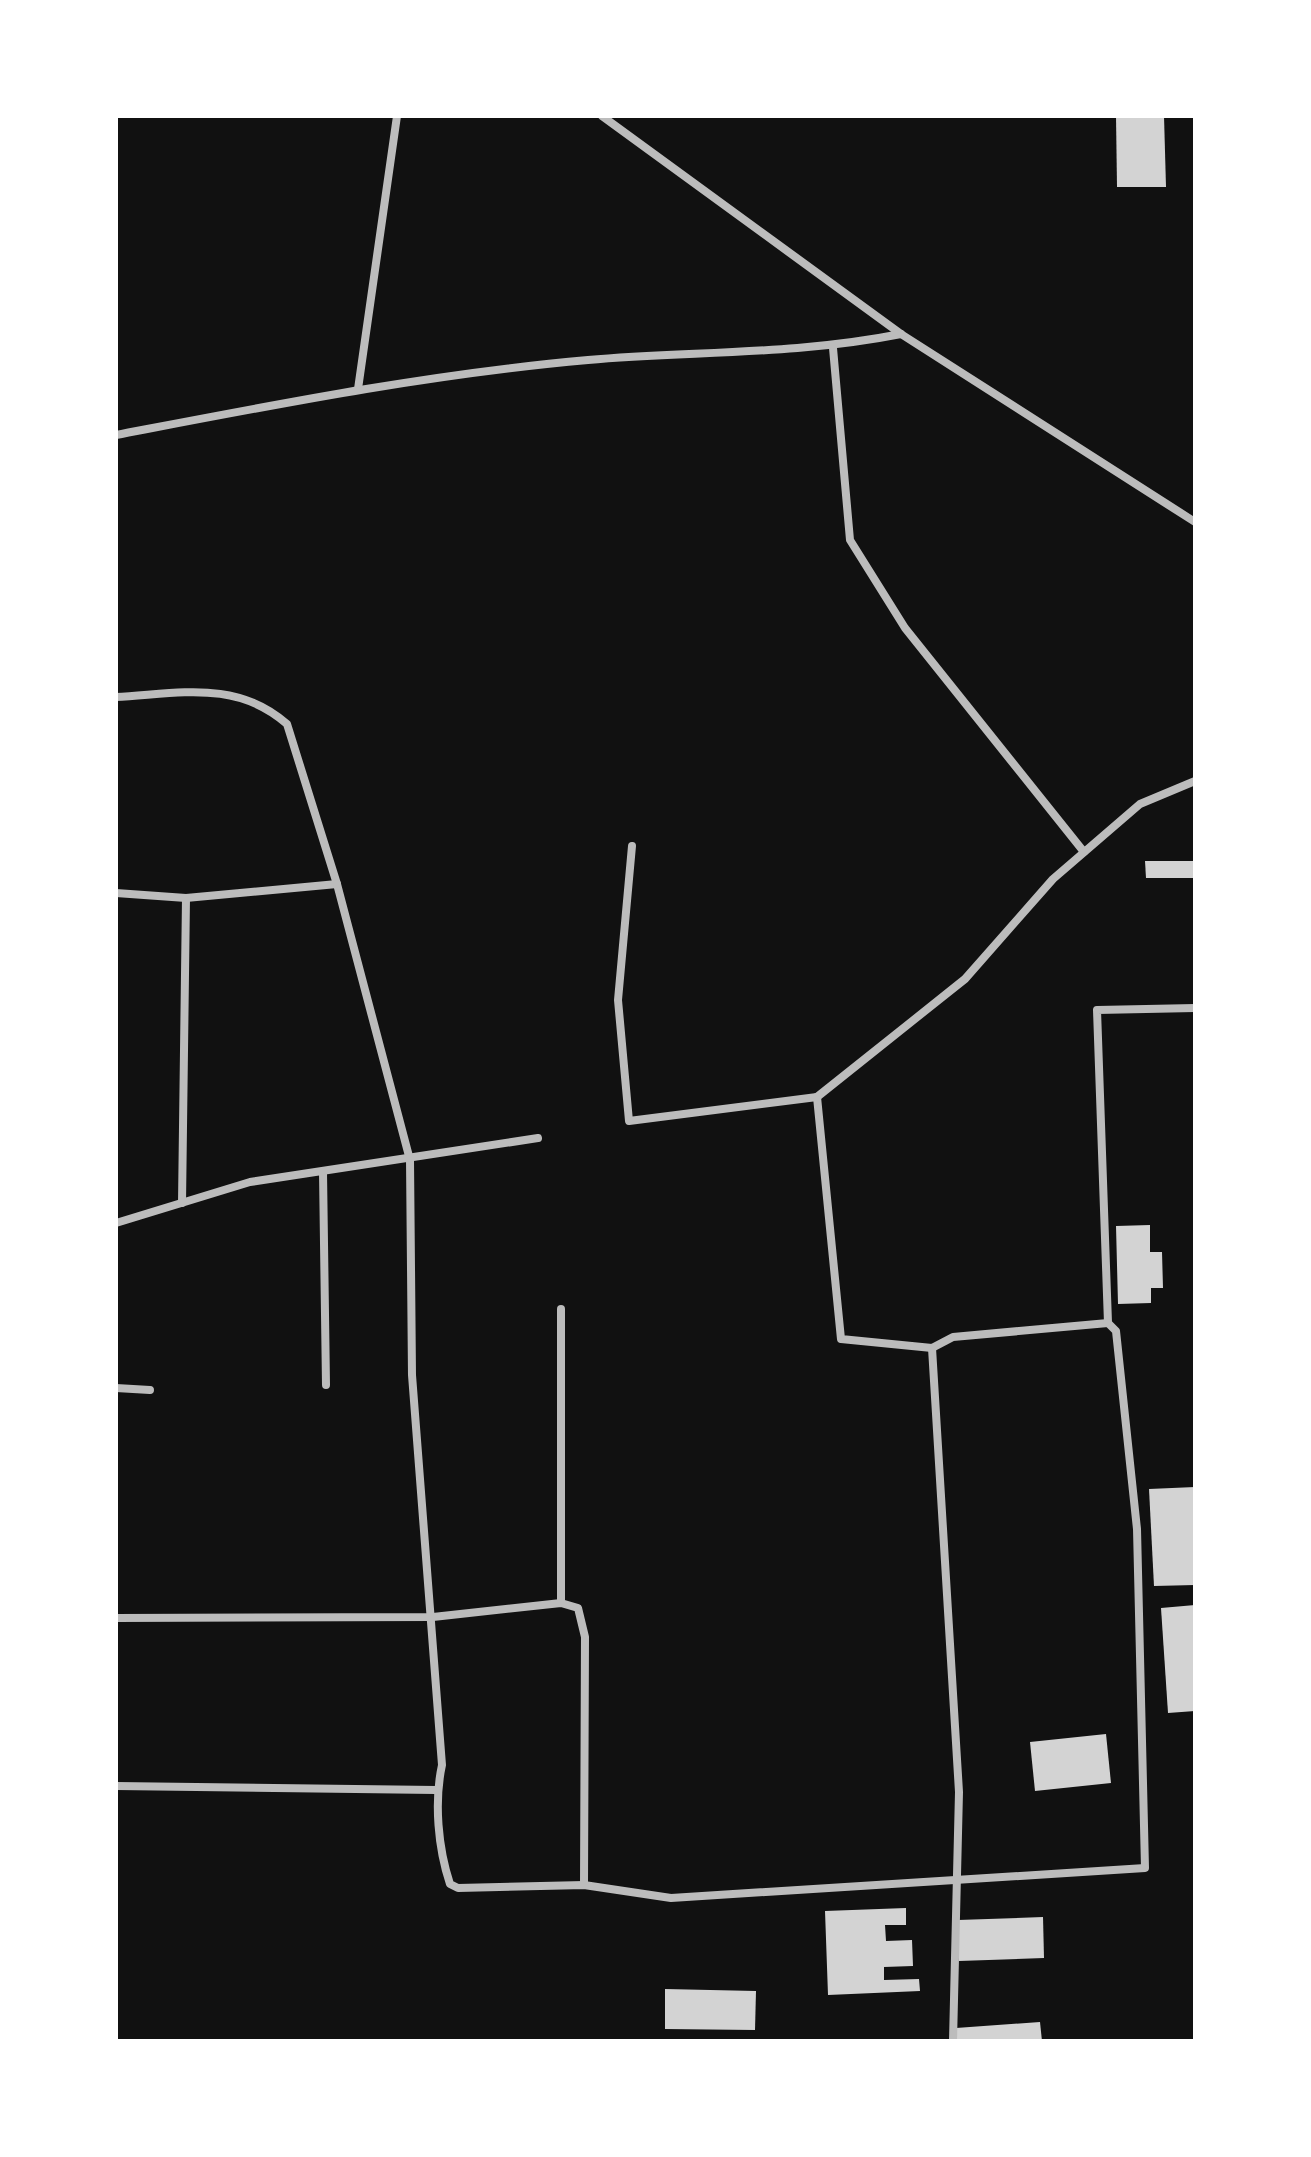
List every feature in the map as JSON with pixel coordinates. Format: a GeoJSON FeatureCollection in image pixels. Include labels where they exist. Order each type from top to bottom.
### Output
{"type":"FeatureCollection","features":[{"type":"Feature","properties":{"kind":"street"},"geometry":{"type":"LineString","coordinates":[[358,389],[397,116]]}},
{"type":"Feature","properties":{"kind":"street"},"geometry":{"type":"LineString","coordinates":[[602,116],[901,334],[1195,522]]}},
{"type":"Feature","properties":{"kind":"street"},"geometry":{"type":"LineString","coordinates":[[116,435],[358,389],[588,360],[833,348],[901,334]]}},
{"type":"Feature","properties":{"kind":"street"},"geometry":{"type":"LineString","coordinates":[[833,348],[850,540],[905,628],[1084,852]]}},
{"type":"Feature","properties":{"kind":"street"},"geometry":{"type":"LineString","coordinates":[[116,697],[223,691],[267,706],[287,724],[337,884],[410,1160],[412,1375],[442,1765],[436,1790],[445,1869],[450,1884],[479,1890],[584,1885],[671,1898],[1145,1868],[1137,1529],[1116,1331],[1108,1323],[1097,1010],[1195,1008]]}},
{"type":"Feature","properties":{"kind":"street"},"geometry":{"type":"LineString","coordinates":[[632,846],[618,1000],[629,1121],[817,1097],[965,979],[1053,879],[1140,804],[1195,781]]}},
{"type":"Feature","properties":{"kind":"street"},"geometry":{"type":"LineString","coordinates":[[116,893],[186,898],[337,884]]}},
{"type":"Feature","properties":{"kind":"street"},"geometry":{"type":"LineString","coordinates":[[182,1203],[186,898]]}},
{"type":"Feature","properties":{"kind":"street"},"geometry":{"type":"LineString","coordinates":[[817,1097],[841,1339],[932,1348],[953,1337],[1108,1323]]}},
{"type":"Feature","properties":{"kind":"street"},"geometry":{"type":"LineString","coordinates":[[116,1223],[250,1182],[410,1160],[538,1138]]}},
{"type":"Feature","properties":{"kind":"street"},"geometry":{"type":"LineString","coordinates":[[323,1172],[326,1385]]}},
{"type":"Feature","properties":{"kind":"street"},"geometry":{"type":"LineString","coordinates":[[561,1309],[561,1603]]}},
{"type":"Feature","properties":{"kind":"street"},"geometry":{"type":"LineString","coordinates":[[932,1348],[959,1792],[953,2041]]}},
{"type":"Feature","properties":{"kind":"street"},"geometry":{"type":"LineString","coordinates":[[116,1388],[150,1390]]}},
{"type":"Feature","properties":{"kind":"street"},"geometry":{"type":"LineString","coordinates":[[116,1618],[433,1617],[561,1603],[578,1608],[585,1637],[584,1885]]}},
{"type":"Feature","properties":{"kind":"street"},"geometry":{"type":"LineString","coordinates":[[116,1786],[436,1790]]}},
{"type":"Feature","properties":{"kind":"building"},"geometry":{"type":"Polygon","coordinates":[[[1116,116],[1164,116],[1166,187],[1117,187],[1116,116]]]}},
{"type":"Feature","properties":{"kind":"building"},"geometry":{"type":"Polygon","coordinates":[[[1145,861],[1194,861],[1194,878],[1146,878],[1145,861]]]}},
{"type":"Feature","properties":{"kind":"building"},"geometry":{"type":"Polygon","coordinates":[[[1150,1225],[1150,1252],[1162,1252],[1163,1288],[1151,1288],[1151,1303],[1118,1304],[1116,1226],[1150,1225]]]}},
{"type":"Feature","properties":{"kind":"building"},"geometry":{"type":"Polygon","coordinates":[[[1195,1487],[1195,1585],[1154,1586],[1149,1489],[1195,1487]]]}},
{"type":"Feature","properties":{"kind":"building"},"geometry":{"type":"Polygon","coordinates":[[[1195,1605],[1195,1711],[1168,1713],[1161,1608],[1195,1605]]]}},
{"type":"Feature","properties":{"kind":"building"},"geometry":{"type":"Polygon","coordinates":[[[1106,1734],[1111,1783],[1035,1791],[1030,1742],[1106,1734]]]}},
{"type":"Feature","properties":{"kind":"building"},"geometry":{"type":"Polygon","coordinates":[[[906,1908],[906,1925],[885,1925],[886,1941],[912,1940],[913,1966],[884,1967],[884,1980],[919,1979],[920,1991],[828,1995],[825,1911],[906,1908]]]}},
{"type":"Feature","properties":{"kind":"building"},"geometry":{"type":"Polygon","coordinates":[[[1043,1917],[1044,1958],[959,1961],[958,1920],[1043,1917]]]}},
{"type":"Feature","properties":{"kind":"building"},"geometry":{"type":"Polygon","coordinates":[[[665,1989],[756,1991],[755,2030],[665,2029],[665,1989]]]}},
{"type":"Feature","properties":{"kind":"building"},"geometry":{"type":"Polygon","coordinates":[[[1040,2022],[1042,2041],[957,2041],[956,2028],[1040,2022]]]}}]}
